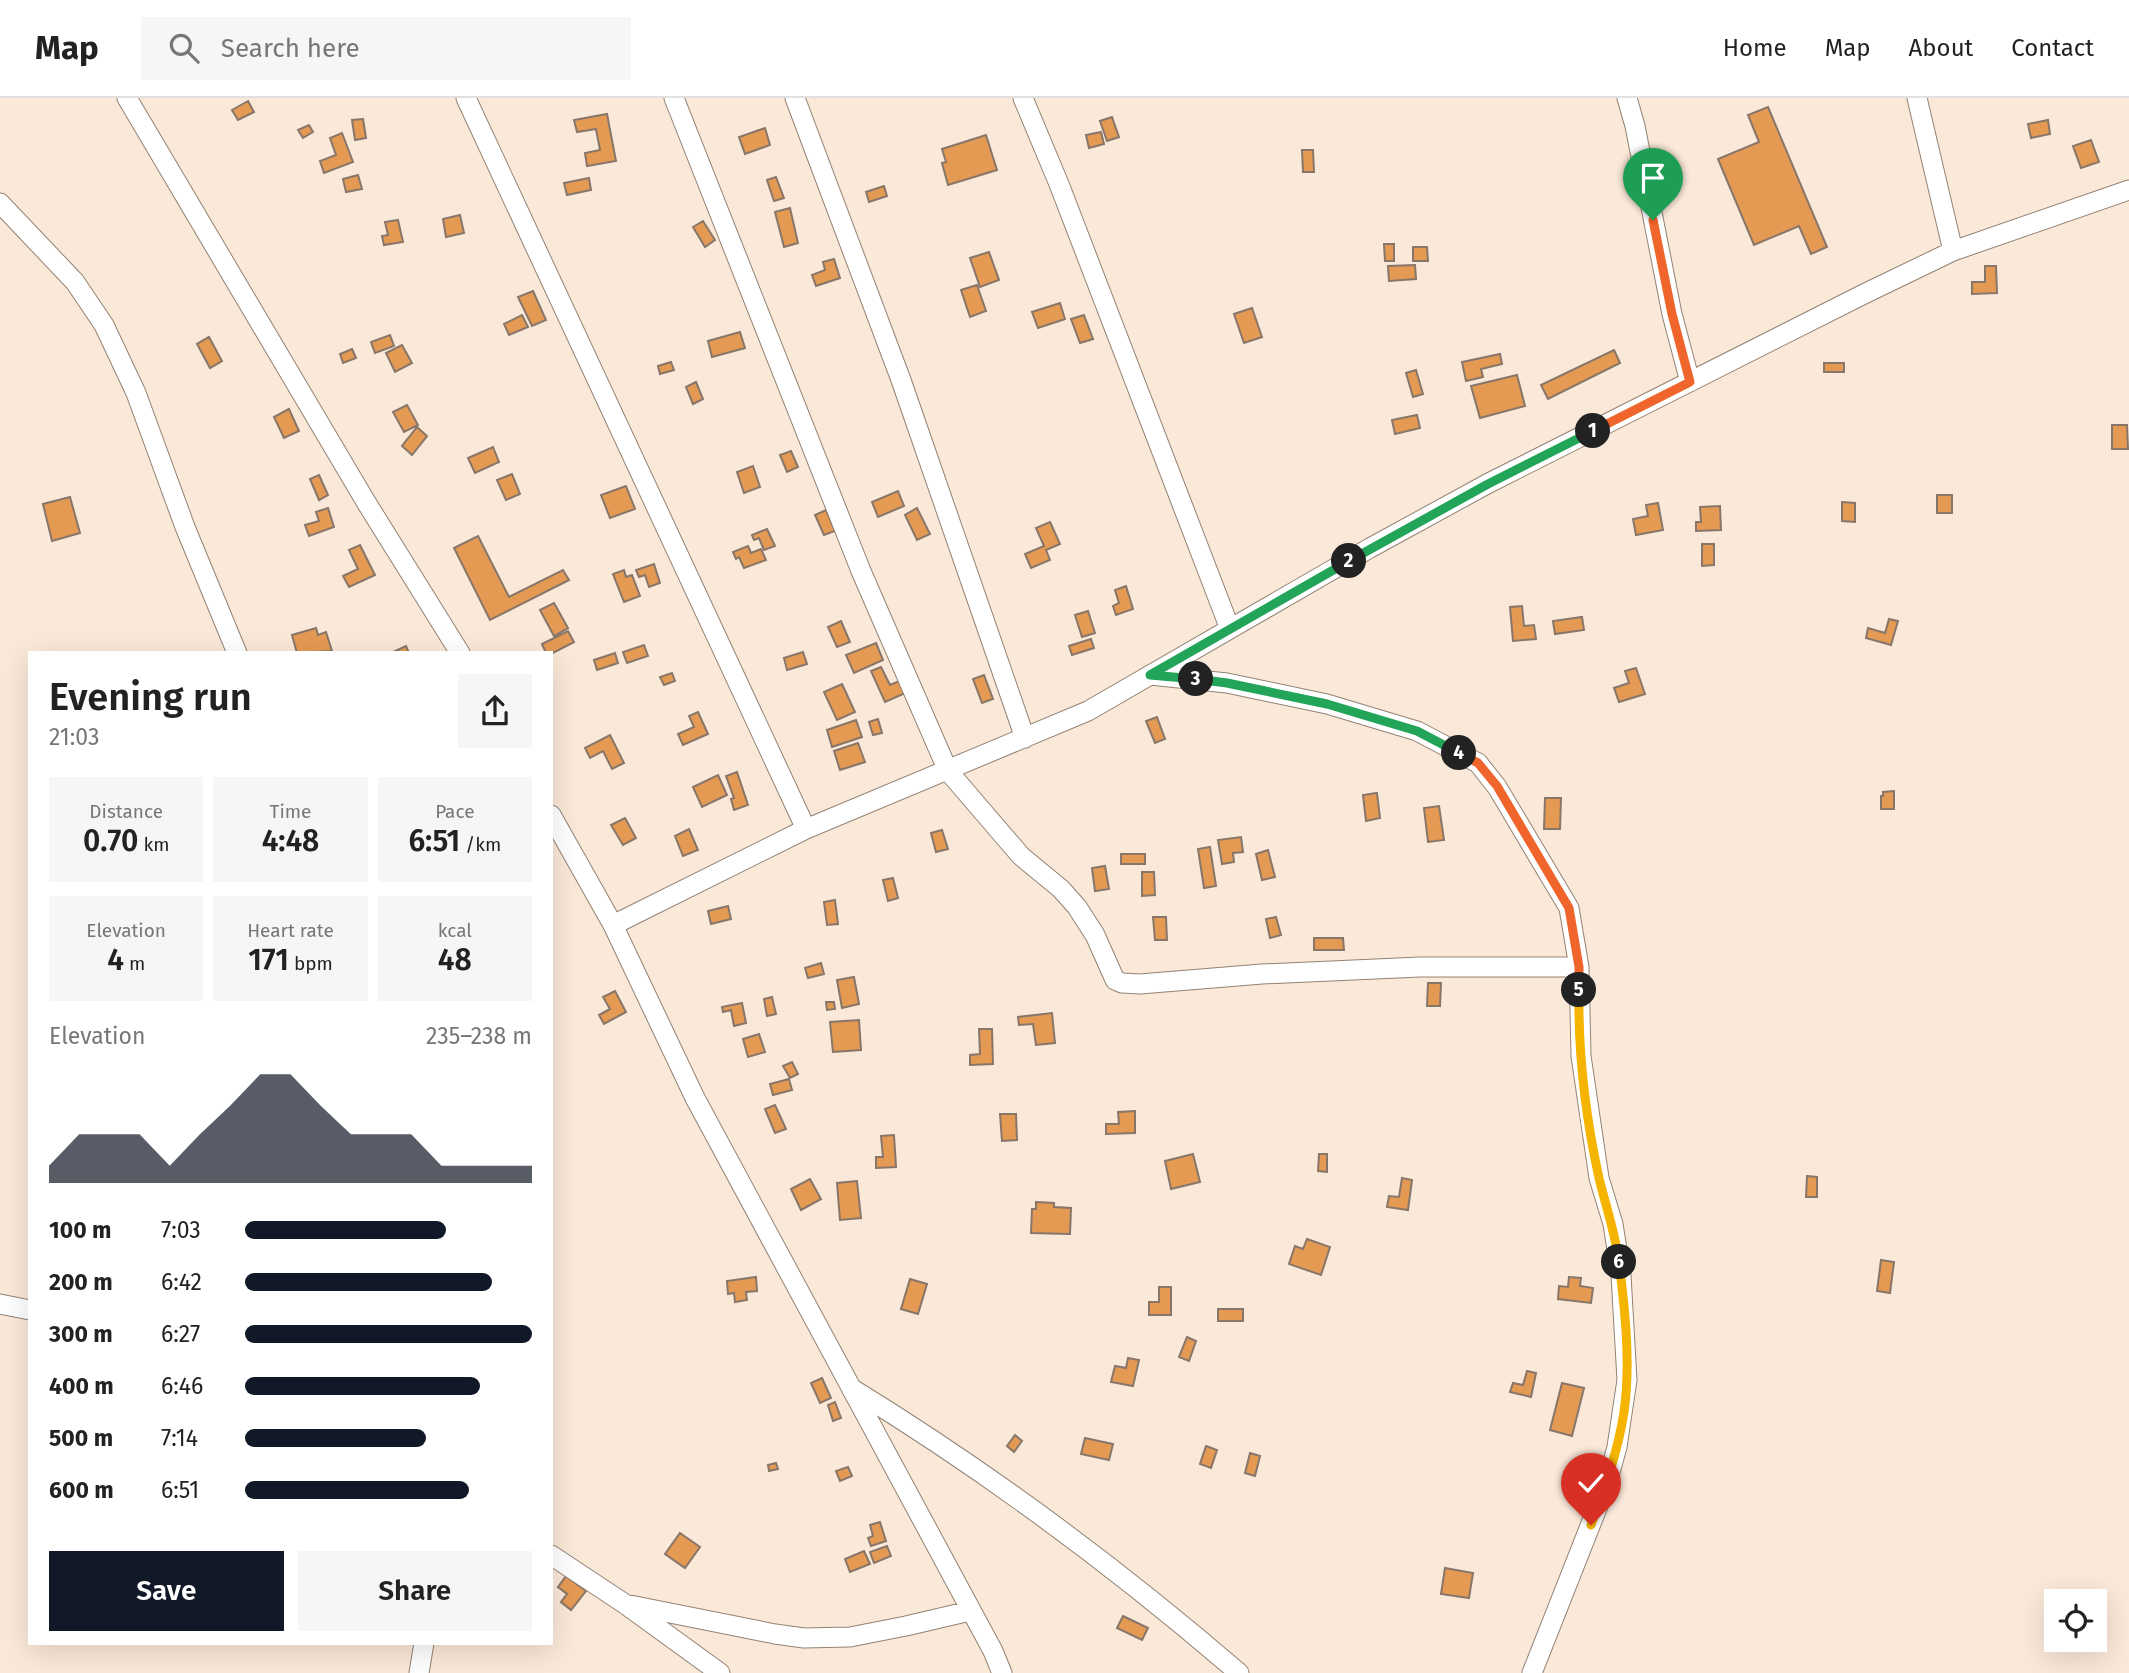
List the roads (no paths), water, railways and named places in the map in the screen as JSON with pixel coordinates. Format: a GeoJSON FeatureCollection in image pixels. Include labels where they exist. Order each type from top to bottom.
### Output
{"type":"FeatureCollection","features":[{"type":"Feature","properties":{"kind":"street"},"geometry":{"type":"LineString","coordinates":[[127,98],[366,502],[459,651]]}},
{"type":"Feature","properties":{"kind":"street"},"geometry":{"type":"LineString","coordinates":[[466,98],[806,829]]}},
{"type":"Feature","properties":{"kind":"street"},"geometry":{"type":"LineString","coordinates":[[674,98],[795,398],[861,571],[948,771],[1021,856],[1061,888],[1077,907],[1095,935],[1115,980],[1140,984],[1262,974],[1420,967],[1579,967]]}},
{"type":"Feature","properties":{"kind":"street"},"geometry":{"type":"LineString","coordinates":[[795,98],[901,380],[1025,738]]}},
{"type":"Feature","properties":{"kind":"street"},"geometry":{"type":"LineString","coordinates":[[1023,98],[1059,184],[1230,629]]}},
{"type":"Feature","properties":{"kind":"street"},"geometry":{"type":"LineString","coordinates":[[1627,98],[1635,126],[1672,314],[1690,382]]}},
{"type":"Feature","properties":{"kind":"street"},"geometry":{"type":"LineString","coordinates":[[1917,98],[1952,251]]}},
{"type":"Feature","properties":{"kind":"street"},"geometry":{"type":"LineString","coordinates":[[613,925],[806,829],[1088,711],[1488,484],[1780,335],[1952,251],[2129,190]]}},
{"type":"Feature","properties":{"kind":"street"},"geometry":{"type":"LineString","coordinates":[[0,203],[75,282],[104,326],[136,393],[185,527],[236,651]]}},
{"type":"Feature","properties":{"kind":"street"},"geometry":{"type":"LineString","coordinates":[[1150,675],[1227,683],[1327,704],[1417,731],[1478,763],[1497,786],[1569,908],[1579,967],[1581,1056],[1600,1178],[1617,1246],[1625,1324],[1627,1380],[1619,1435],[1606,1483],[1532,1673]]}},
{"type":"Feature","properties":{"kind":"street"},"geometry":{"type":"LineString","coordinates":[[553,819],[613,925],[695,1098],[993,1651],[1002,1673]]}},
{"type":"Feature","properties":{"kind":"street"},"geometry":{"type":"LineString","coordinates":[[0,1304],[28,1310]]}},
{"type":"Feature","properties":{"kind":"street"},"geometry":{"type":"LineString","coordinates":[[850,1388],[917,1429],[1050,1521],[1160,1605],[1239,1673]]}},
{"type":"Feature","properties":{"kind":"street"},"geometry":{"type":"LineString","coordinates":[[553,1556],[625,1604],[720,1673]]}},
{"type":"Feature","properties":{"kind":"street"},"geometry":{"type":"LineString","coordinates":[[625,1604],[804,1638],[850,1637],[970,1611]]}},
{"type":"Feature","properties":{"kind":"street"},"geometry":{"type":"LineString","coordinates":[[419,1673],[424,1645]]}}]}
